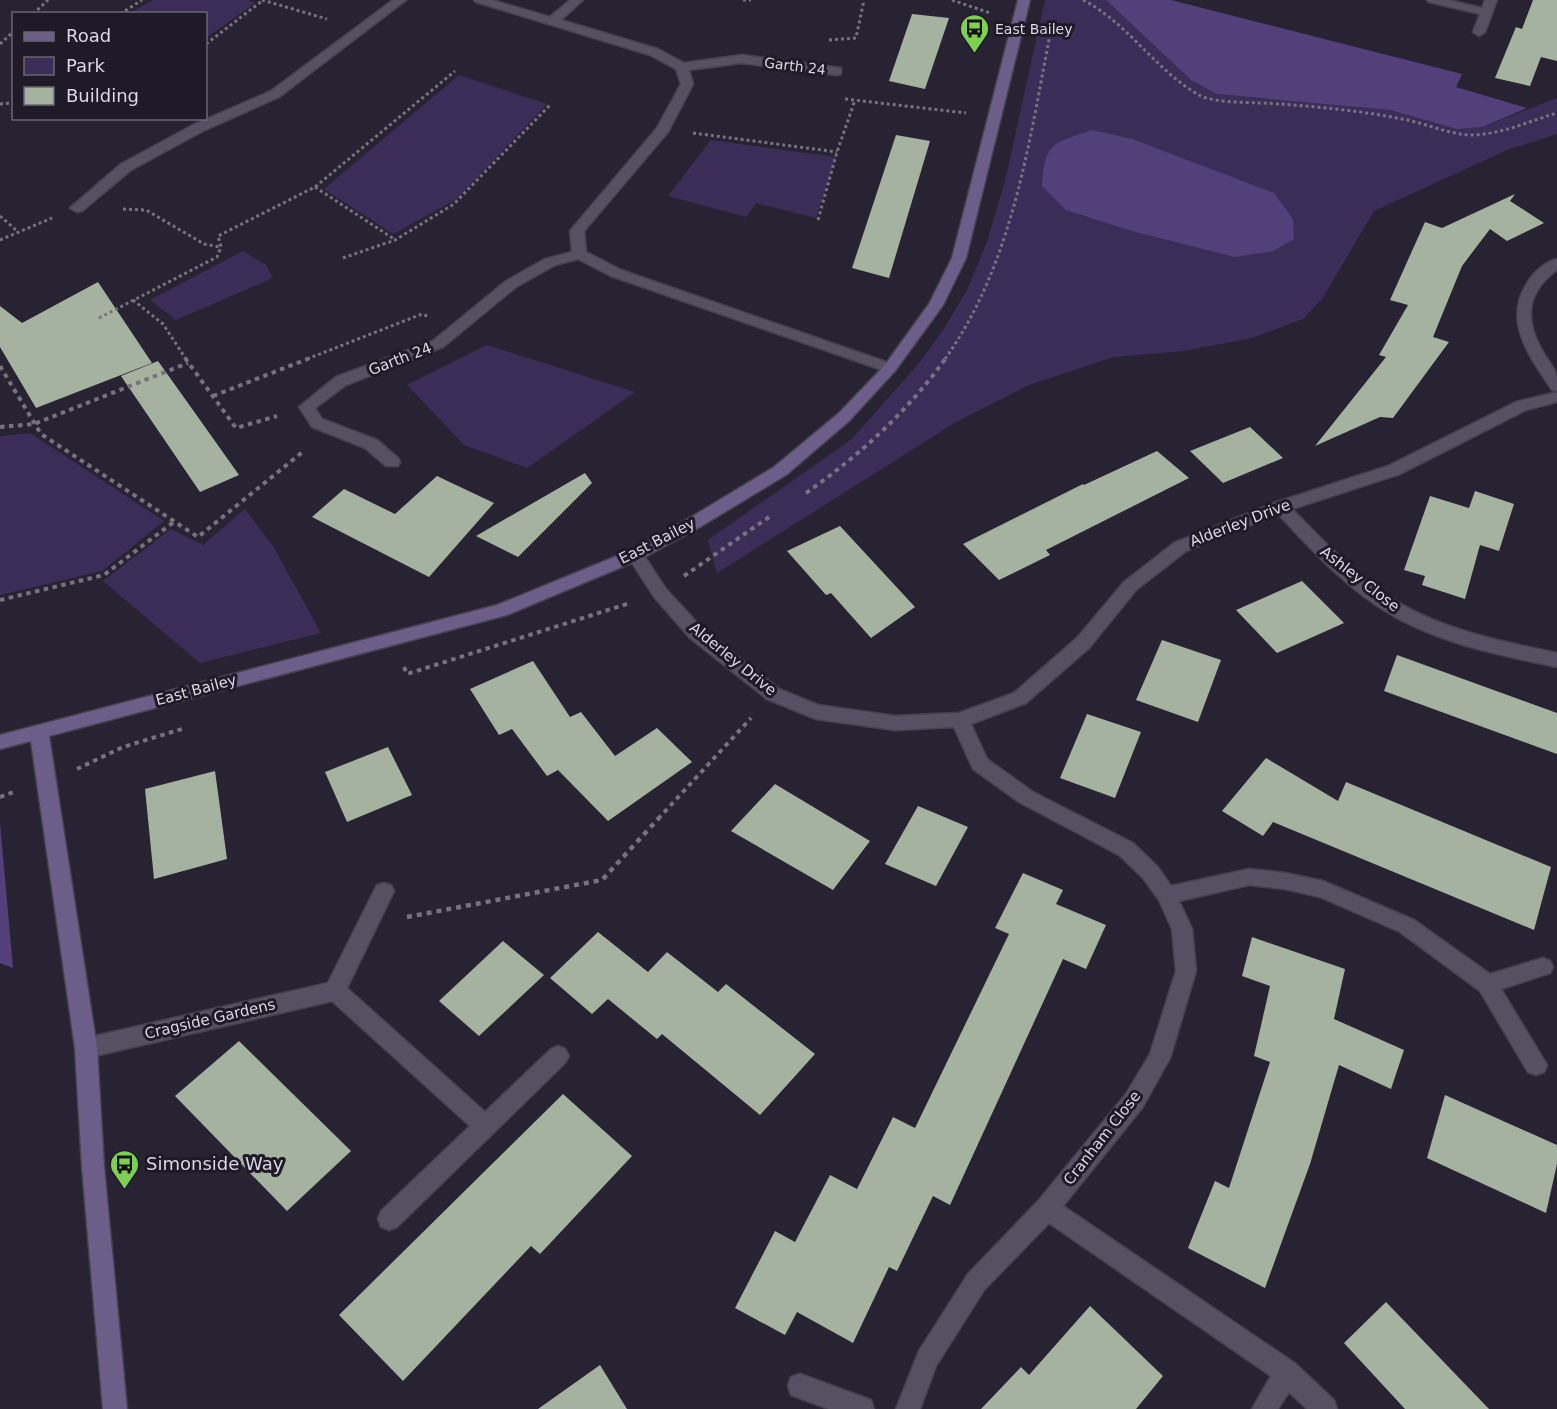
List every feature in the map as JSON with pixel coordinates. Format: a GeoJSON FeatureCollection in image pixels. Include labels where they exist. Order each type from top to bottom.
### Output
{"type":"FeatureCollection","features":[{"type":"Feature","properties":{"kind":"street"},"geometry":{"type":"LineString","coordinates":[[77,208],[126,167],[198,128],[275,94],[400,0]]}},
{"type":"Feature","properties":{"kind":"street"},"geometry":{"type":"LineString","coordinates":[[480,0],[654,52],[682,67],[687,84],[663,129],[577,231],[579,254],[616,273],[890,368]]}},
{"type":"Feature","properties":{"kind":"street"},"geometry":{"type":"LineString","coordinates":[[553,21],[577,0]]}},
{"type":"Feature","properties":{"kind":"street","name":"East Bailey"},"geometry":{"type":"LineString","coordinates":[[0,742],[501,610],[635,555],[694,524],[780,471],[844,417],[890,368],[936,305],[959,258],[1024,0]]}},
{"type":"Feature","properties":{"kind":"street"},"geometry":{"type":"LineString","coordinates":[[1433,0],[1486,12]]}},
{"type":"Feature","properties":{"kind":"street"},"geometry":{"type":"LineString","coordinates":[[1479,32],[1491,0]]}},
{"type":"Feature","properties":{"kind":"street","name":"Garth 24"},"geometry":{"type":"LineString","coordinates":[[682,67],[742,59],[837,71]]}},
{"type":"Feature","properties":{"kind":"street","name":"Garth 24"},"geometry":{"type":"LineString","coordinates":[[307,407],[341,381],[438,344],[511,284],[549,262],[579,254]]}},
{"type":"Feature","properties":{"kind":"street"},"geometry":{"type":"LineString","coordinates":[[1557,263],[1536,280],[1525,298],[1521,317],[1531,346],[1557,386]]}},
{"type":"Feature","properties":{"kind":"street","name":"Alderley Drive"},"geometry":{"type":"LineString","coordinates":[[635,555],[660,593],[696,633],[773,694],[816,712],[896,723],[960,720],[1020,699],[1083,643],[1130,586],[1179,547],[1280,507],[1395,470],[1521,406],[1557,397]]}},
{"type":"Feature","properties":{"kind":"street"},"geometry":{"type":"LineString","coordinates":[[307,407],[317,423],[371,444],[392,462]]}},
{"type":"Feature","properties":{"kind":"street","name":"Ashley Close"},"geometry":{"type":"LineString","coordinates":[[1280,507],[1334,561],[1393,608],[1433,626],[1476,640],[1557,660]]}},
{"type":"Feature","properties":{"kind":"street","name":"Cranham Close"},"geometry":{"type":"LineString","coordinates":[[908,1409],[927,1359],[976,1282],[1047,1208],[1134,1101],[1159,1058],[1186,971],[1182,929],[1167,895],[1150,872],[1126,849],[1026,797],[980,764],[960,720]]}},
{"type":"Feature","properties":{"kind":"street"},"geometry":{"type":"LineString","coordinates":[[39,733],[86,1048],[93,1167],[115,1409]]}},
{"type":"Feature","properties":{"kind":"street"},"geometry":{"type":"LineString","coordinates":[[1167,895],[1249,877],[1285,881],[1323,889],[1407,926],[1448,953],[1487,984],[1536,1065]]}},
{"type":"Feature","properties":{"kind":"street"},"geometry":{"type":"LineString","coordinates":[[384,891],[334,991],[485,1126]]}},
{"type":"Feature","properties":{"kind":"street"},"geometry":{"type":"LineString","coordinates":[[1487,984],[1543,967]]}},
{"type":"Feature","properties":{"kind":"street","name":"Cragside Gardens"},"geometry":{"type":"LineString","coordinates":[[86,1048],[334,991]]}},
{"type":"Feature","properties":{"kind":"street"},"geometry":{"type":"LineString","coordinates":[[389,1219],[558,1056]]}},
{"type":"Feature","properties":{"kind":"street"},"geometry":{"type":"LineString","coordinates":[[1047,1208],[1287,1372],[1325,1409]]}},
{"type":"Feature","properties":{"kind":"street"},"geometry":{"type":"LineString","coordinates":[[1264,1409],[1287,1372]]}},
{"type":"Feature","properties":{"kind":"street"},"geometry":{"type":"LineString","coordinates":[[800,1386],[862,1409]]}},
{"type":"Feature","properties":{"kind":"path"},"geometry":{"type":"LineString","coordinates":[[35,12],[48,0]]}},
{"type":"Feature","properties":{"kind":"path"},"geometry":{"type":"LineString","coordinates":[[123,12],[142,0]]}},
{"type":"Feature","properties":{"kind":"path"},"geometry":{"type":"LineString","coordinates":[[207,43],[263,0],[362,29]]}},
{"type":"Feature","properties":{"kind":"path"},"geometry":{"type":"LineString","coordinates":[[743,0],[752,0]]}},
{"type":"Feature","properties":{"kind":"path"},"geometry":{"type":"LineString","coordinates":[[812,68],[826,40],[855,38],[864,0]]}},
{"type":"Feature","properties":{"kind":"path"},"geometry":{"type":"LineString","coordinates":[[952,0],[1019,24]]}},
{"type":"Feature","properties":{"kind":"path"},"geometry":{"type":"LineString","coordinates":[[1083,0],[1103,10],[1185,86],[1201,96],[1212,99],[1339,109],[1405,119],[1449,132],[1472,135],[1492,133],[1557,113]]}},
{"type":"Feature","properties":{"kind":"path"},"geometry":{"type":"LineString","coordinates":[[804,495],[872,442],[928,382],[962,331],[987,286],[1017,193],[1052,22]]}},
{"type":"Feature","properties":{"kind":"path"},"geometry":{"type":"LineString","coordinates":[[0,44],[12,33]]}},
{"type":"Feature","properties":{"kind":"path"},"geometry":{"type":"LineString","coordinates":[[99,318],[217,257],[221,247],[218,236],[315,187],[456,71]]}},
{"type":"Feature","properties":{"kind":"path"},"geometry":{"type":"LineString","coordinates":[[818,220],[837,152],[855,100]]}},
{"type":"Feature","properties":{"kind":"path"},"geometry":{"type":"LineString","coordinates":[[343,258],[395,240],[454,204],[550,104]]}},
{"type":"Feature","properties":{"kind":"path"},"geometry":{"type":"LineString","coordinates":[[663,129],[837,152]]}},
{"type":"Feature","properties":{"kind":"path"},"geometry":{"type":"LineString","coordinates":[[315,187],[395,240]]}},
{"type":"Feature","properties":{"kind":"path"},"geometry":{"type":"LineString","coordinates":[[0,240],[77,208],[146,210],[204,244],[221,247]]}},
{"type":"Feature","properties":{"kind":"path"},"geometry":{"type":"LineString","coordinates":[[0,216],[17,231]]}},
{"type":"Feature","properties":{"kind":"path"},"geometry":{"type":"LineString","coordinates":[[134,300],[163,324],[188,363],[236,428],[307,407]]}},
{"type":"Feature","properties":{"kind":"path"},"geometry":{"type":"LineString","coordinates":[[0,427],[34,424],[188,363]]}},
{"type":"Feature","properties":{"kind":"path"},"geometry":{"type":"LineString","coordinates":[[0,366],[40,434],[198,537],[332,428]]}},
{"type":"Feature","properties":{"kind":"path"},"geometry":{"type":"LineString","coordinates":[[402,662],[406,674],[526,638],[660,593],[775,513]]}},
{"type":"Feature","properties":{"kind":"path"},"geometry":{"type":"LineString","coordinates":[[0,600],[104,575],[175,521]]}},
{"type":"Feature","properties":{"kind":"path"},"geometry":{"type":"LineString","coordinates":[[398,918],[602,880],[773,694]]}},
{"type":"Feature","properties":{"kind":"path"},"geometry":{"type":"LineString","coordinates":[[47,782],[123,747],[190,726]]}},
{"type":"Feature","properties":{"kind":"green space"},"geometry":{"type":"Polygon","coordinates":[[[153,0],[247,0],[255,3],[207,37],[207,12],[132,12],[153,0]]]}},
{"type":"Feature","properties":{"kind":"green space"},"geometry":{"type":"Polygon","coordinates":[[[1045,0],[1106,0],[1191,80],[1218,94],[1390,110],[1457,129],[1482,127],[1557,98],[1557,134],[1507,150],[1374,211],[1322,299],[1303,319],[1252,338],[1184,351],[1114,357],[1029,385],[956,422],[717,573],[708,540],[852,439],[920,362],[945,327],[967,290],[987,242],[1005,181],[1045,0]]]}},
{"type":"Feature","properties":{"kind":"green space"},"geometry":{"type":"Polygon","coordinates":[[[459,75],[547,104],[457,199],[393,234],[324,189],[459,75]]]}},
{"type":"Feature","properties":{"kind":"green space"},"geometry":{"type":"Polygon","coordinates":[[[711,140],[836,157],[816,218],[756,203],[746,217],[668,196],[711,140]]]}},
{"type":"Feature","properties":{"kind":"green space"},"geometry":{"type":"Polygon","coordinates":[[[243,251],[266,265],[273,278],[176,320],[150,300],[243,251]]]}},
{"type":"Feature","properties":{"kind":"green space"},"geometry":{"type":"Polygon","coordinates":[[[487,345],[635,392],[527,468],[464,445],[407,385],[487,345]]]}},
{"type":"Feature","properties":{"kind":"green space"},"geometry":{"type":"Polygon","coordinates":[[[30,433],[164,521],[102,571],[0,595],[0,436],[30,433]]]}},
{"type":"Feature","properties":{"kind":"green space"},"geometry":{"type":"Polygon","coordinates":[[[245,509],[273,546],[321,633],[200,663],[103,581],[171,529],[203,545],[245,509]]]}},
{"type":"Feature","properties":{"kind":"shaded area"},"geometry":{"type":"Polygon","coordinates":[[[1106,0],[1171,0],[1462,74],[1456,87],[1527,108],[1482,127],[1457,129],[1390,110],[1217,94],[1191,80],[1106,0]]]}},
{"type":"Feature","properties":{"kind":"shaded area"},"geometry":{"type":"Polygon","coordinates":[[[1092,130],[1132,139],[1274,193],[1293,219],[1294,239],[1273,251],[1235,257],[1132,231],[1066,210],[1042,186],[1046,160],[1049,152],[1060,142],[1092,130]]]}},
{"type":"Feature","properties":{"kind":"shaded area"},"geometry":{"type":"Polygon","coordinates":[[[0,823],[13,968],[0,963],[0,823]]]}},
{"type":"Feature","properties":{"kind":"building"},"geometry":{"type":"Polygon","coordinates":[[[1533,0],[1557,0],[1557,61],[1541,57],[1530,86],[1495,78],[1516,27],[1522,29],[1533,0]]]}},
{"type":"Feature","properties":{"kind":"building"},"geometry":{"type":"Polygon","coordinates":[[[912,14],[949,18],[925,89],[889,81],[912,14]]]}},
{"type":"Feature","properties":{"kind":"building"},"geometry":{"type":"Polygon","coordinates":[[[896,135],[930,141],[889,278],[852,268],[896,135]]]}},
{"type":"Feature","properties":{"kind":"building"},"geometry":{"type":"Polygon","coordinates":[[[1515,194],[1510,201],[1544,223],[1507,241],[1490,229],[1462,266],[1433,337],[1449,342],[1393,418],[1380,417],[1315,446],[1386,357],[1379,355],[1408,305],[1390,300],[1425,222],[1442,228],[1515,194]]]}},
{"type":"Feature","properties":{"kind":"building"},"geometry":{"type":"Polygon","coordinates":[[[98,282],[152,363],[36,408],[0,347],[0,306],[22,323],[98,282]]]}},
{"type":"Feature","properties":{"kind":"building"},"geometry":{"type":"Polygon","coordinates":[[[158,361],[239,475],[200,492],[121,376],[158,361]]]}},
{"type":"Feature","properties":{"kind":"building"},"geometry":{"type":"Polygon","coordinates":[[[1250,427],[1283,458],[1223,483],[1190,451],[1250,427]]]}},
{"type":"Feature","properties":{"kind":"building"},"geometry":{"type":"Polygon","coordinates":[[[1157,451],[1189,478],[1046,550],[1050,555],[999,580],[963,544],[1083,484],[1157,451]]]}},
{"type":"Feature","properties":{"kind":"building"},"geometry":{"type":"Polygon","coordinates":[[[585,473],[592,483],[518,557],[476,536],[585,473]]]}},
{"type":"Feature","properties":{"kind":"building"},"geometry":{"type":"Polygon","coordinates":[[[437,476],[494,503],[429,577],[312,517],[344,489],[395,514],[437,476]]]}},
{"type":"Feature","properties":{"kind":"building"},"geometry":{"type":"Polygon","coordinates":[[[1475,491],[1514,504],[1499,551],[1480,545],[1465,599],[1422,585],[1425,576],[1404,570],[1430,496],[1469,508],[1475,491]]]}},
{"type":"Feature","properties":{"kind":"building"},"geometry":{"type":"Polygon","coordinates":[[[840,526],[915,607],[871,638],[831,593],[826,595],[787,551],[840,526]]]}},
{"type":"Feature","properties":{"kind":"building"},"geometry":{"type":"Polygon","coordinates":[[[1302,581],[1344,623],[1277,653],[1236,610],[1302,581]]]}},
{"type":"Feature","properties":{"kind":"building"},"geometry":{"type":"Polygon","coordinates":[[[1162,640],[1221,660],[1198,722],[1136,700],[1162,640]]]}},
{"type":"Feature","properties":{"kind":"building"},"geometry":{"type":"Polygon","coordinates":[[[1397,655],[1557,713],[1557,754],[1384,691],[1397,655]]]}},
{"type":"Feature","properties":{"kind":"building"},"geometry":{"type":"Polygon","coordinates":[[[533,661],[570,717],[581,712],[615,756],[657,728],[692,762],[608,821],[558,770],[547,776],[512,729],[499,735],[470,689],[533,661]]]}},
{"type":"Feature","properties":{"kind":"building"},"geometry":{"type":"Polygon","coordinates":[[[1087,714],[1141,732],[1115,798],[1060,778],[1087,714]]]}},
{"type":"Feature","properties":{"kind":"building"},"geometry":{"type":"Polygon","coordinates":[[[388,747],[412,795],[347,822],[325,772],[388,747]]]}},
{"type":"Feature","properties":{"kind":"building"},"geometry":{"type":"Polygon","coordinates":[[[1266,758],[1338,801],[1346,782],[1551,867],[1534,930],[1273,822],[1263,836],[1222,811],[1266,758]]]}},
{"type":"Feature","properties":{"kind":"building"},"geometry":{"type":"Polygon","coordinates":[[[215,771],[227,859],[154,879],[145,789],[215,771]]]}},
{"type":"Feature","properties":{"kind":"building"},"geometry":{"type":"Polygon","coordinates":[[[775,784],[870,841],[833,890],[731,831],[775,784]]]}},
{"type":"Feature","properties":{"kind":"building"},"geometry":{"type":"Polygon","coordinates":[[[918,806],[968,827],[936,886],[885,864],[918,806]]]}},
{"type":"Feature","properties":{"kind":"building"},"geometry":{"type":"Polygon","coordinates":[[[1023,873],[1063,890],[1056,904],[1106,925],[1086,969],[1063,959],[950,1205],[933,1196],[897,1271],[889,1267],[853,1343],[797,1312],[785,1335],[735,1308],[775,1231],[795,1242],[830,1175],[857,1189],[893,1117],[915,1128],[1009,934],[995,928],[1023,873]]]}},
{"type":"Feature","properties":{"kind":"building"},"geometry":{"type":"Polygon","coordinates":[[[598,932],[648,972],[667,952],[718,992],[726,984],[815,1054],[760,1115],[662,1034],[657,1039],[608,999],[592,1014],[550,978],[598,932]]]}},
{"type":"Feature","properties":{"kind":"building"},"geometry":{"type":"Polygon","coordinates":[[[1252,937],[1345,969],[1334,1019],[1404,1050],[1391,1089],[1339,1065],[1310,1164],[1265,1288],[1188,1248],[1215,1181],[1229,1188],[1270,1062],[1254,1056],[1270,986],[1242,976],[1252,937]]]}},
{"type":"Feature","properties":{"kind":"building"},"geometry":{"type":"Polygon","coordinates":[[[503,941],[544,975],[479,1036],[439,1001],[503,941]]]}},
{"type":"Feature","properties":{"kind":"building"},"geometry":{"type":"Polygon","coordinates":[[[239,1041],[351,1151],[287,1211],[175,1096],[239,1041]]]}},
{"type":"Feature","properties":{"kind":"building"},"geometry":{"type":"Polygon","coordinates":[[[563,1094],[632,1156],[540,1254],[531,1246],[403,1381],[339,1315],[563,1094]]]}},
{"type":"Feature","properties":{"kind":"building"},"geometry":{"type":"Polygon","coordinates":[[[1445,1095],[1557,1145],[1557,1164],[1546,1213],[1427,1158],[1445,1095]]]}},
{"type":"Feature","properties":{"kind":"building"},"geometry":{"type":"Polygon","coordinates":[[[1386,1302],[1489,1409],[1405,1409],[1344,1343],[1386,1302]]]}},
{"type":"Feature","properties":{"kind":"building"},"geometry":{"type":"Polygon","coordinates":[[[1090,1306],[1163,1376],[1136,1409],[981,1409],[1021,1367],[1029,1375],[1090,1306]]]}},
{"type":"Feature","properties":{"kind":"building"},"geometry":{"type":"Polygon","coordinates":[[[600,1365],[627,1409],[538,1409],[600,1365]]]}},
{"type":"Feature","properties":{"kind":"place","name":"East Bailey"},"geometry":{"type":"Point","coordinates":[974,54]}},
{"type":"Feature","properties":{"kind":"place","name":"Simonside Way"},"geometry":{"type":"Point","coordinates":[125,1190]}}]}
